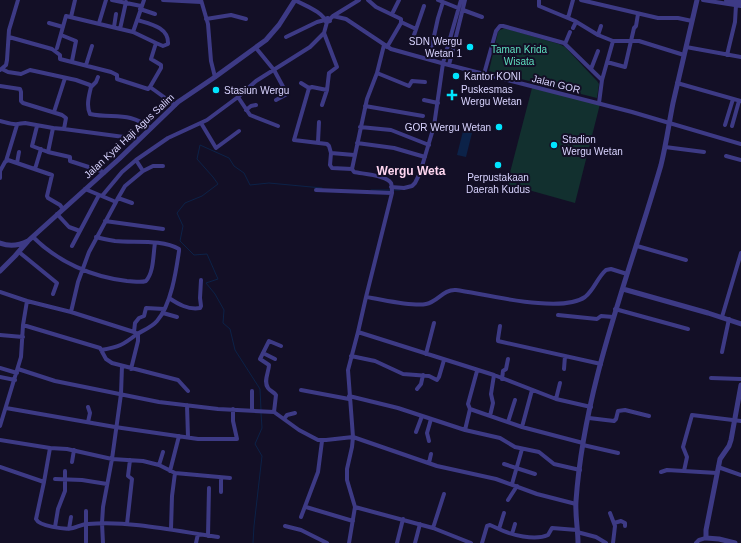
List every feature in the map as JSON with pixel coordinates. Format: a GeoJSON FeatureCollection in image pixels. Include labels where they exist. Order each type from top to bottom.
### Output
{"type":"FeatureCollection","features":[{"type":"Feature","properties":{"kind":"street"},"geometry":{"type":"LineString","coordinates":[[18,0],[10,27],[6,65],[1,69],[8,72],[21,74],[30,70],[76,80],[90,85],[91,87]]}},
{"type":"Feature","properties":{"kind":"street"},"geometry":{"type":"LineString","coordinates":[[71,17],[75,0]]}},
{"type":"Feature","properties":{"kind":"street"},"geometry":{"type":"LineString","coordinates":[[99,23],[106,0]]}},
{"type":"Feature","properties":{"kind":"street"},"geometry":{"type":"LineString","coordinates":[[112,0],[126,2],[155,14]]}},
{"type":"Feature","properties":{"kind":"street"},"geometry":{"type":"LineString","coordinates":[[132,32],[144,0]]}},
{"type":"Feature","properties":{"kind":"street"},"geometry":{"type":"LineString","coordinates":[[163,0],[201,1],[208,28],[211,61],[215,77]]}},
{"type":"Feature","properties":{"kind":"street","name":"Jalan GOR"},"geometry":{"type":"LineString","coordinates":[[295,0],[328,19],[346,19],[386,46],[445,64],[669,122],[741,144]]}},
{"type":"Feature","properties":{"kind":"street","name":"Jalan Kyai Haji Agus Salim"},"geometry":{"type":"LineString","coordinates":[[0,271],[57,214],[104,173],[175,105],[256,48],[271,35],[283,20],[295,0]]}},
{"type":"Feature","properties":{"kind":"street"},"geometry":{"type":"LineString","coordinates":[[286,37],[317,22],[328,19],[359,0]]}},
{"type":"Feature","properties":{"kind":"street"},"geometry":{"type":"LineString","coordinates":[[368,0],[376,7],[400,18],[401,22],[416,29]]}},
{"type":"Feature","properties":{"kind":"street"},"geometry":{"type":"LineString","coordinates":[[392,14],[399,0]]}},
{"type":"Feature","properties":{"kind":"street"},"geometry":{"type":"LineString","coordinates":[[438,0],[482,17]]}},
{"type":"Feature","properties":{"kind":"street"},"geometry":{"type":"LineString","coordinates":[[445,64],[461,9],[461,0]]}},
{"type":"Feature","properties":{"kind":"street"},"geometry":{"type":"LineString","coordinates":[[316,190],[392,190],[414,185],[429,145],[434,126],[445,64],[465,0]]}},
{"type":"Feature","properties":{"kind":"street"},"geometry":{"type":"LineString","coordinates":[[539,0],[539,6],[568,18],[598,35],[613,41],[632,40],[684,55]]}},
{"type":"Feature","properties":{"kind":"street"},"geometry":{"type":"LineString","coordinates":[[568,18],[573,0]]}},
{"type":"Feature","properties":{"kind":"street"},"geometry":{"type":"LineString","coordinates":[[581,0],[658,18],[678,18],[692,21]]}},
{"type":"Feature","properties":{"kind":"street"},"geometry":{"type":"LineString","coordinates":[[578,543],[576,504],[583,444],[588,418],[613,317],[637,246],[665,147],[677,83],[698,0]]}},
{"type":"Feature","properties":{"kind":"street"},"geometry":{"type":"LineString","coordinates":[[703,0],[739,6],[727,55]]}},
{"type":"Feature","properties":{"kind":"street"},"geometry":{"type":"LineString","coordinates":[[726,0],[741,2]]}},
{"type":"Feature","properties":{"kind":"street"},"geometry":{"type":"LineString","coordinates":[[120,28],[126,2]]}},
{"type":"Feature","properties":{"kind":"street"},"geometry":{"type":"LineString","coordinates":[[429,59],[443,2]]}},
{"type":"Feature","properties":{"kind":"street"},"geometry":{"type":"LineString","coordinates":[[414,35],[424,6]]}},
{"type":"Feature","properties":{"kind":"street"},"geometry":{"type":"LineString","coordinates":[[114,27],[116,14]]}},
{"type":"Feature","properties":{"kind":"street"},"geometry":{"type":"LineString","coordinates":[[607,62],[625,68],[638,14]]}},
{"type":"Feature","properties":{"kind":"street"},"geometry":{"type":"LineString","coordinates":[[206,20],[231,15],[246,20]]}},
{"type":"Feature","properties":{"kind":"street"},"geometry":{"type":"LineString","coordinates":[[57,48],[66,16],[120,28],[163,46],[168,44],[166,32],[152,24],[137,20]]}},
{"type":"Feature","properties":{"kind":"street"},"geometry":{"type":"LineString","coordinates":[[72,246],[101,195],[122,172],[136,160],[168,138],[207,120],[238,98],[256,81],[310,46],[324,33],[328,19]]}},
{"type":"Feature","properties":{"kind":"street"},"geometry":{"type":"LineString","coordinates":[[352,169],[360,127],[370,88],[377,73],[386,46],[401,22]]}},
{"type":"Feature","properties":{"kind":"street"},"geometry":{"type":"LineString","coordinates":[[565,44],[576,22]]}},
{"type":"Feature","properties":{"kind":"street"},"geometry":{"type":"LineString","coordinates":[[49,23],[63,27]]}},
{"type":"Feature","properties":{"kind":"street"},"geometry":{"type":"LineString","coordinates":[[484,74],[496,30],[500,26],[565,44],[602,80]]}},
{"type":"Feature","properties":{"kind":"street"},"geometry":{"type":"LineString","coordinates":[[598,35],[601,26]]}},
{"type":"Feature","properties":{"kind":"street"},"geometry":{"type":"LineString","coordinates":[[322,106],[327,90],[329,73],[337,67],[324,33]]}},
{"type":"Feature","properties":{"kind":"street"},"geometry":{"type":"LineString","coordinates":[[60,35],[76,41],[72,62]]}},
{"type":"Feature","properties":{"kind":"street"},"geometry":{"type":"LineString","coordinates":[[9,37],[52,49],[60,55],[60,59],[111,72],[117,75],[117,79],[148,89],[150,87],[175,105]]}},
{"type":"Feature","properties":{"kind":"street"},"geometry":{"type":"LineString","coordinates":[[599,103],[602,80],[613,41]]}},
{"type":"Feature","properties":{"kind":"street"},"geometry":{"type":"LineString","coordinates":[[150,87],[161,68],[160,65],[151,59],[156,43]]}},
{"type":"Feature","properties":{"kind":"street"},"geometry":{"type":"LineString","coordinates":[[86,65],[92,46]]}},
{"type":"Feature","properties":{"kind":"street"},"geometry":{"type":"LineString","coordinates":[[686,47],[741,57]]}},
{"type":"Feature","properties":{"kind":"street"},"geometry":{"type":"LineString","coordinates":[[256,48],[274,70],[287,94],[276,100]]}},
{"type":"Feature","properties":{"kind":"street"},"geometry":{"type":"LineString","coordinates":[[591,69],[598,52]]}},
{"type":"Feature","properties":{"kind":"street"},"geometry":{"type":"LineString","coordinates":[[377,73],[409,86],[413,81],[425,82]]}},
{"type":"Feature","properties":{"kind":"street"},"geometry":{"type":"LineString","coordinates":[[98,77],[96,82],[91,87],[89,95],[88,111],[90,114],[125,116],[143,122],[150,128]]}},
{"type":"Feature","properties":{"kind":"street"},"geometry":{"type":"LineString","coordinates":[[54,112],[65,78]]}},
{"type":"Feature","properties":{"kind":"street"},"geometry":{"type":"LineString","coordinates":[[301,83],[309,88],[327,90]]}},
{"type":"Feature","properties":{"kind":"street"},"geometry":{"type":"LineString","coordinates":[[677,83],[740,100],[732,126]]}},
{"type":"Feature","properties":{"kind":"street"},"geometry":{"type":"LineString","coordinates":[[0,86],[20,89],[21,101],[23,103],[65,116],[64,129]]}},
{"type":"Feature","properties":{"kind":"street"},"geometry":{"type":"LineString","coordinates":[[309,88],[294,140],[318,142],[329,145],[331,153],[330,165],[332,168],[352,169],[354,172],[374,175],[385,179],[390,183],[392,190],[348,370],[353,437],[347,469],[347,480],[355,507],[349,543]]}},
{"type":"Feature","properties":{"kind":"street"},"geometry":{"type":"LineString","coordinates":[[238,98],[246,110],[254,118],[278,126]]}},
{"type":"Feature","properties":{"kind":"street"},"geometry":{"type":"LineString","coordinates":[[725,125],[733,99]]}},
{"type":"Feature","properties":{"kind":"street"},"geometry":{"type":"LineString","coordinates":[[424,100],[438,102]]}},
{"type":"Feature","properties":{"kind":"street"},"geometry":{"type":"LineString","coordinates":[[246,110],[256,105]]}},
{"type":"Feature","properties":{"kind":"street"},"geometry":{"type":"LineString","coordinates":[[365,106],[423,116]]}},
{"type":"Feature","properties":{"kind":"street"},"geometry":{"type":"LineString","coordinates":[[0,121],[17,125],[20,123],[25,123],[37,126],[139,139]]}},
{"type":"Feature","properties":{"kind":"street"},"geometry":{"type":"LineString","coordinates":[[318,142],[319,122]]}},
{"type":"Feature","properties":{"kind":"street"},"geometry":{"type":"LineString","coordinates":[[201,123],[216,148],[239,131]]}},
{"type":"Feature","properties":{"kind":"street"},"geometry":{"type":"LineString","coordinates":[[0,178],[0,171],[6,160],[9,146],[17,125]]}},
{"type":"Feature","properties":{"kind":"street"},"geometry":{"type":"LineString","coordinates":[[37,126],[32,146],[48,152],[70,157],[70,161],[104,173]]}},
{"type":"Feature","properties":{"kind":"street"},"geometry":{"type":"LineString","coordinates":[[360,127],[391,130],[429,145]]}},
{"type":"Feature","properties":{"kind":"street"},"geometry":{"type":"LineString","coordinates":[[48,152],[53,128]]}},
{"type":"Feature","properties":{"kind":"street"},"geometry":{"type":"LineString","coordinates":[[357,143],[394,148],[425,157]]}},
{"type":"Feature","properties":{"kind":"street"},"geometry":{"type":"LineString","coordinates":[[665,147],[704,152]]}},
{"type":"Feature","properties":{"kind":"street"},"geometry":{"type":"LineString","coordinates":[[34,169],[41,149]]}},
{"type":"Feature","properties":{"kind":"street"},"geometry":{"type":"LineString","coordinates":[[17,163],[19,152]]}},
{"type":"Feature","properties":{"kind":"street"},"geometry":{"type":"LineString","coordinates":[[331,153],[354,155]]}},
{"type":"Feature","properties":{"kind":"street"},"geometry":{"type":"LineString","coordinates":[[726,156],[741,160]]}},
{"type":"Feature","properties":{"kind":"street"},"geometry":{"type":"LineString","coordinates":[[6,160],[52,175],[48,198],[60,205],[63,209]]}},
{"type":"Feature","properties":{"kind":"street"},"geometry":{"type":"LineString","coordinates":[[136,160],[143,170]]}},
{"type":"Feature","properties":{"kind":"street"},"geometry":{"type":"LineString","coordinates":[[71,312],[78,282],[89,252],[125,186],[143,170],[152,166],[163,166]]}},
{"type":"Feature","properties":{"kind":"street"},"geometry":{"type":"LineString","coordinates":[[85,189],[117,200],[132,203]]}},
{"type":"Feature","properties":{"kind":"street"},"geometry":{"type":"LineString","coordinates":[[57,214],[69,227],[80,231]]}},
{"type":"Feature","properties":{"kind":"street"},"geometry":{"type":"LineString","coordinates":[[105,221],[163,229]]}},
{"type":"Feature","properties":{"kind":"street"},"geometry":{"type":"LineString","coordinates":[[96,237],[114,241],[155,243],[179,249],[175,276],[169,298],[157,322],[136,333],[126,343],[119,347],[101,350]]}},
{"type":"Feature","properties":{"kind":"street"},"geometry":{"type":"LineString","coordinates":[[0,243],[10,246],[17,246],[31,239],[67,262],[101,277],[140,282],[146,281],[148,278],[152,266],[155,243]]}},
{"type":"Feature","properties":{"kind":"street"},"geometry":{"type":"LineString","coordinates":[[637,246],[686,260]]}},
{"type":"Feature","properties":{"kind":"street"},"geometry":{"type":"LineString","coordinates":[[19,252],[57,283],[53,294]]}},
{"type":"Feature","properties":{"kind":"street"},"geometry":{"type":"LineString","coordinates":[[722,317],[741,253]]}},
{"type":"Feature","properties":{"kind":"street"},"geometry":{"type":"LineString","coordinates":[[366,297],[414,304],[426,304],[432,302],[447,291],[456,290],[520,302],[565,304],[583,298],[592,290],[606,270],[611,269],[627,274]]}},
{"type":"Feature","properties":{"kind":"street"},"geometry":{"type":"LineString","coordinates":[[169,298],[184,306],[200,308],[201,280]]}},
{"type":"Feature","properties":{"kind":"street"},"geometry":{"type":"LineString","coordinates":[[623,289],[740,322]]}},
{"type":"Feature","properties":{"kind":"street"},"geometry":{"type":"LineString","coordinates":[[0,292],[27,301],[71,312],[136,333]]}},
{"type":"Feature","properties":{"kind":"street"},"geometry":{"type":"LineString","coordinates":[[0,426],[21,357],[23,325],[27,301]]}},
{"type":"Feature","properties":{"kind":"street"},"geometry":{"type":"LineString","coordinates":[[131,368],[138,341],[135,323],[139,318],[144,317],[145,308],[147,307],[163,311],[177,317]]}},
{"type":"Feature","properties":{"kind":"street"},"geometry":{"type":"LineString","coordinates":[[616,309],[688,329]]}},
{"type":"Feature","properties":{"kind":"street"},"geometry":{"type":"LineString","coordinates":[[558,315],[597,319],[601,316],[613,317]]}},
{"type":"Feature","properties":{"kind":"street"},"geometry":{"type":"LineString","coordinates":[[722,352],[729,319]]}},
{"type":"Feature","properties":{"kind":"street"},"geometry":{"type":"LineString","coordinates":[[426,354],[434,323]]}},
{"type":"Feature","properties":{"kind":"street"},"geometry":{"type":"LineString","coordinates":[[23,325],[96,347],[101,350],[108,361],[178,380],[188,391]]}},
{"type":"Feature","properties":{"kind":"street"},"geometry":{"type":"LineString","coordinates":[[500,326],[498,341],[601,364]]}},
{"type":"Feature","properties":{"kind":"street"},"geometry":{"type":"LineString","coordinates":[[358,332],[494,376],[556,399],[591,408]]}},
{"type":"Feature","properties":{"kind":"street"},"geometry":{"type":"LineString","coordinates":[[0,335],[23,337]]}},
{"type":"Feature","properties":{"kind":"street"},"geometry":{"type":"LineString","coordinates":[[274,412],[276,395],[269,390],[267,384],[269,366],[260,360],[269,341],[281,346]]}},
{"type":"Feature","properties":{"kind":"street"},"geometry":{"type":"LineString","coordinates":[[263,353],[275,359]]}},
{"type":"Feature","properties":{"kind":"street"},"geometry":{"type":"LineString","coordinates":[[351,356],[375,361],[403,374],[429,376],[437,380],[444,360]]}},
{"type":"Feature","properties":{"kind":"street"},"geometry":{"type":"LineString","coordinates":[[564,369],[565,356]]}},
{"type":"Feature","properties":{"kind":"street"},"geometry":{"type":"LineString","coordinates":[[502,379],[503,371],[506,369],[508,360]]}},
{"type":"Feature","properties":{"kind":"street"},"geometry":{"type":"LineString","coordinates":[[103,543],[103,507],[112,459],[115,427],[121,394],[122,366]]}},
{"type":"Feature","properties":{"kind":"street"},"geometry":{"type":"LineString","coordinates":[[0,368],[55,381],[159,402],[274,412],[299,430],[322,441],[353,437],[429,463],[512,484],[537,494],[576,504]]}},
{"type":"Feature","properties":{"kind":"street"},"geometry":{"type":"LineString","coordinates":[[465,430],[470,409],[468,404],[477,371]]}},
{"type":"Feature","properties":{"kind":"street"},"geometry":{"type":"LineString","coordinates":[[417,389],[421,384],[423,375]]}},
{"type":"Feature","properties":{"kind":"street"},"geometry":{"type":"LineString","coordinates":[[490,416],[493,404],[491,394],[494,376]]}},
{"type":"Feature","properties":{"kind":"street"},"geometry":{"type":"LineString","coordinates":[[0,377],[15,380]]}},
{"type":"Feature","properties":{"kind":"street"},"geometry":{"type":"LineString","coordinates":[[711,378],[741,379]]}},
{"type":"Feature","properties":{"kind":"street"},"geometry":{"type":"LineString","coordinates":[[556,399],[560,383]]}},
{"type":"Feature","properties":{"kind":"street"},"geometry":{"type":"LineString","coordinates":[[706,538],[707,521],[718,467],[720,459],[729,446],[731,440],[741,386]]}},
{"type":"Feature","properties":{"kind":"street"},"geometry":{"type":"LineString","coordinates":[[252,390],[254,410]]}},
{"type":"Feature","properties":{"kind":"street"},"geometry":{"type":"LineString","coordinates":[[302,390],[349,397],[398,408],[465,430],[500,438],[515,447],[539,452],[558,465],[580,470]]}},
{"type":"Feature","properties":{"kind":"street"},"geometry":{"type":"LineString","coordinates":[[522,427],[532,390]]}},
{"type":"Feature","properties":{"kind":"street"},"geometry":{"type":"LineString","coordinates":[[508,422],[515,400]]}},
{"type":"Feature","properties":{"kind":"street"},"geometry":{"type":"LineString","coordinates":[[187,405],[188,437]]}},
{"type":"Feature","properties":{"kind":"street"},"geometry":{"type":"LineString","coordinates":[[88,407],[90,413],[88,422]]}},
{"type":"Feature","properties":{"kind":"street"},"geometry":{"type":"LineString","coordinates":[[6,408],[115,427],[198,439],[237,439],[233,421],[233,409]]}},
{"type":"Feature","properties":{"kind":"street"},"geometry":{"type":"LineString","coordinates":[[470,409],[522,427],[618,453]]}},
{"type":"Feature","properties":{"kind":"street"},"geometry":{"type":"LineString","coordinates":[[588,418],[614,421],[616,419],[617,411],[620,410],[649,416]]}},
{"type":"Feature","properties":{"kind":"street"},"geometry":{"type":"LineString","coordinates":[[284,419],[287,415],[295,413]]}},
{"type":"Feature","properties":{"kind":"street"},"geometry":{"type":"LineString","coordinates":[[684,471],[687,457],[683,446],[692,415],[741,421]]}},
{"type":"Feature","properties":{"kind":"street"},"geometry":{"type":"LineString","coordinates":[[416,432],[422,416]]}},
{"type":"Feature","properties":{"kind":"street"},"geometry":{"type":"LineString","coordinates":[[429,441],[427,432],[431,419]]}},
{"type":"Feature","properties":{"kind":"street"},"geometry":{"type":"LineString","coordinates":[[170,470],[179,436]]}},
{"type":"Feature","properties":{"kind":"street"},"geometry":{"type":"LineString","coordinates":[[0,440],[50,448],[74,450],[112,459],[143,461],[159,465],[175,473],[230,478]]}},
{"type":"Feature","properties":{"kind":"street"},"geometry":{"type":"LineString","coordinates":[[301,518],[318,472],[322,441]]}},
{"type":"Feature","properties":{"kind":"street"},"geometry":{"type":"LineString","coordinates":[[50,448],[36,521],[39,523],[69,529],[87,524],[128,524],[218,537]]}},
{"type":"Feature","properties":{"kind":"street"},"geometry":{"type":"LineString","coordinates":[[512,484],[522,449]]}},
{"type":"Feature","properties":{"kind":"street"},"geometry":{"type":"LineString","coordinates":[[72,462],[74,450]]}},
{"type":"Feature","properties":{"kind":"street"},"geometry":{"type":"LineString","coordinates":[[159,465],[163,452]]}},
{"type":"Feature","properties":{"kind":"street"},"geometry":{"type":"LineString","coordinates":[[429,463],[431,454]]}},
{"type":"Feature","properties":{"kind":"street"},"geometry":{"type":"LineString","coordinates":[[128,524],[132,479],[128,476],[130,460]]}},
{"type":"Feature","properties":{"kind":"street"},"geometry":{"type":"LineString","coordinates":[[504,464],[535,474]]}},
{"type":"Feature","properties":{"kind":"street"},"geometry":{"type":"LineString","coordinates":[[0,467],[44,482]]}},
{"type":"Feature","properties":{"kind":"street"},"geometry":{"type":"LineString","coordinates":[[718,467],[741,475]]}},
{"type":"Feature","properties":{"kind":"street"},"geometry":{"type":"LineString","coordinates":[[661,472],[665,470],[717,473]]}},
{"type":"Feature","properties":{"kind":"street"},"geometry":{"type":"LineString","coordinates":[[55,527],[58,509],[65,491],[65,471]]}},
{"type":"Feature","properties":{"kind":"street"},"geometry":{"type":"LineString","coordinates":[[171,529],[172,496],[175,473]]}},
{"type":"Feature","properties":{"kind":"street"},"geometry":{"type":"LineString","coordinates":[[221,478],[221,492]]}},
{"type":"Feature","properties":{"kind":"street"},"geometry":{"type":"LineString","coordinates":[[55,479],[82,480],[107,484]]}},
{"type":"Feature","properties":{"kind":"street"},"geometry":{"type":"LineString","coordinates":[[508,500],[517,486]]}},
{"type":"Feature","properties":{"kind":"street"},"geometry":{"type":"LineString","coordinates":[[208,536],[209,488]]}},
{"type":"Feature","properties":{"kind":"street"},"geometry":{"type":"LineString","coordinates":[[433,528],[444,494]]}},
{"type":"Feature","properties":{"kind":"street"},"geometry":{"type":"LineString","coordinates":[[306,507],[353,520]]}},
{"type":"Feature","properties":{"kind":"street"},"geometry":{"type":"LineString","coordinates":[[355,507],[433,528],[471,543]]}},
{"type":"Feature","properties":{"kind":"street"},"geometry":{"type":"LineString","coordinates":[[86,511],[86,542]]}},
{"type":"Feature","properties":{"kind":"street"},"geometry":{"type":"LineString","coordinates":[[499,529],[504,513]]}},
{"type":"Feature","properties":{"kind":"street"},"geometry":{"type":"LineString","coordinates":[[610,513],[615,526],[613,543]]}},
{"type":"Feature","properties":{"kind":"street"},"geometry":{"type":"LineString","coordinates":[[69,529],[71,517]]}},
{"type":"Feature","properties":{"kind":"street"},"geometry":{"type":"LineString","coordinates":[[396,543],[403,519]]}},
{"type":"Feature","properties":{"kind":"street"},"geometry":{"type":"LineString","coordinates":[[614,523],[621,521],[625,523],[625,526]]}},
{"type":"Feature","properties":{"kind":"street"},"geometry":{"type":"LineString","coordinates":[[415,543],[420,524]]}},
{"type":"Feature","properties":{"kind":"street"},"geometry":{"type":"LineString","coordinates":[[512,534],[515,524]]}},
{"type":"Feature","properties":{"kind":"street"},"geometry":{"type":"LineString","coordinates":[[482,543],[486,526],[490,525],[512,534],[524,536],[545,537],[552,528],[577,531],[596,536],[606,543]]}},
{"type":"Feature","properties":{"kind":"street"},"geometry":{"type":"LineString","coordinates":[[285,526],[301,530],[328,543]]}},
{"type":"Feature","properties":{"kind":"street"},"geometry":{"type":"LineString","coordinates":[[196,543],[198,534]]}},
{"type":"Feature","properties":{"kind":"street"},"geometry":{"type":"LineString","coordinates":[[457,543],[459,538]]}},
{"type":"Feature","properties":{"kind":"street"},"geometry":{"type":"LineString","coordinates":[[696,543],[699,540],[706,538],[719,539],[735,543]]}},
{"type":"Feature","properties":{"kind":"green space","name":"Taman Krida Wisata"},"geometry":{"type":"Polygon","coordinates":[[[505,28],[565,47],[599,84],[597,98],[489,71],[498,32],[505,28]]]}},
{"type":"Feature","properties":{"kind":"green space","name":"Stadion Wergu Wetan"},"geometry":{"type":"Polygon","coordinates":[[[532,88],[600,104],[575,203],[507,184],[532,88]]]}},
{"type":"Feature","properties":{"kind":"water"},"geometry":{"type":"Polygon","coordinates":[[[463,131],[472,133],[466,157],[457,155],[463,131]]]}},
{"type":"Feature","properties":{"kind":"waterway"},"geometry":{"type":"LineString","coordinates":[[261,410],[260,389],[235,350],[230,329],[223,323],[224,310],[215,294],[206,283],[218,279],[207,254],[194,255],[180,241],[183,226],[177,213],[185,203],[202,196],[218,184],[197,159],[200,145],[229,158],[234,166],[244,173],[250,185],[269,183],[322,188]]}},
{"type":"Feature","properties":{"kind":"waterway"},"geometry":{"type":"LineString","coordinates":[[371,190],[390,190]]}},
{"type":"Feature","properties":{"kind":"waterway"},"geometry":{"type":"LineString","coordinates":[[393,190],[400,190]]}},
{"type":"Feature","properties":{"kind":"waterway"},"geometry":{"type":"LineString","coordinates":[[253,543],[262,456],[255,444],[262,428],[261,413]]}},
{"type":"Feature","properties":{"kind":"place","name":"SDN Wergu Wetan 1"},"geometry":{"type":"Point","coordinates":[470,47]}},
{"type":"Feature","properties":{"kind":"place","name":"Kantor KONI"},"geometry":{"type":"Point","coordinates":[456,76]}},
{"type":"Feature","properties":{"kind":"place","name":"Stasiun Wergu"},"geometry":{"type":"Point","coordinates":[216,90]}},
{"type":"Feature","properties":{"kind":"place","name":"Puskesmas Wergu Wetan"},"geometry":{"type":"Point","coordinates":[452,95]}},
{"type":"Feature","properties":{"kind":"place","name":"GOR Wergu Wetan"},"geometry":{"type":"Point","coordinates":[499,127]}},
{"type":"Feature","properties":{"kind":"place","name":"Stadion Wergu Wetan"},"geometry":{"type":"Point","coordinates":[554,145]}},
{"type":"Feature","properties":{"kind":"place","name":"Perpustakaan Daerah Kudus"},"geometry":{"type":"Point","coordinates":[498,165]}},
{"type":"Feature","properties":{"kind":"district","name":"Wergu Weta"},"geometry":{"type":"Point","coordinates":[411,171]}}]}
